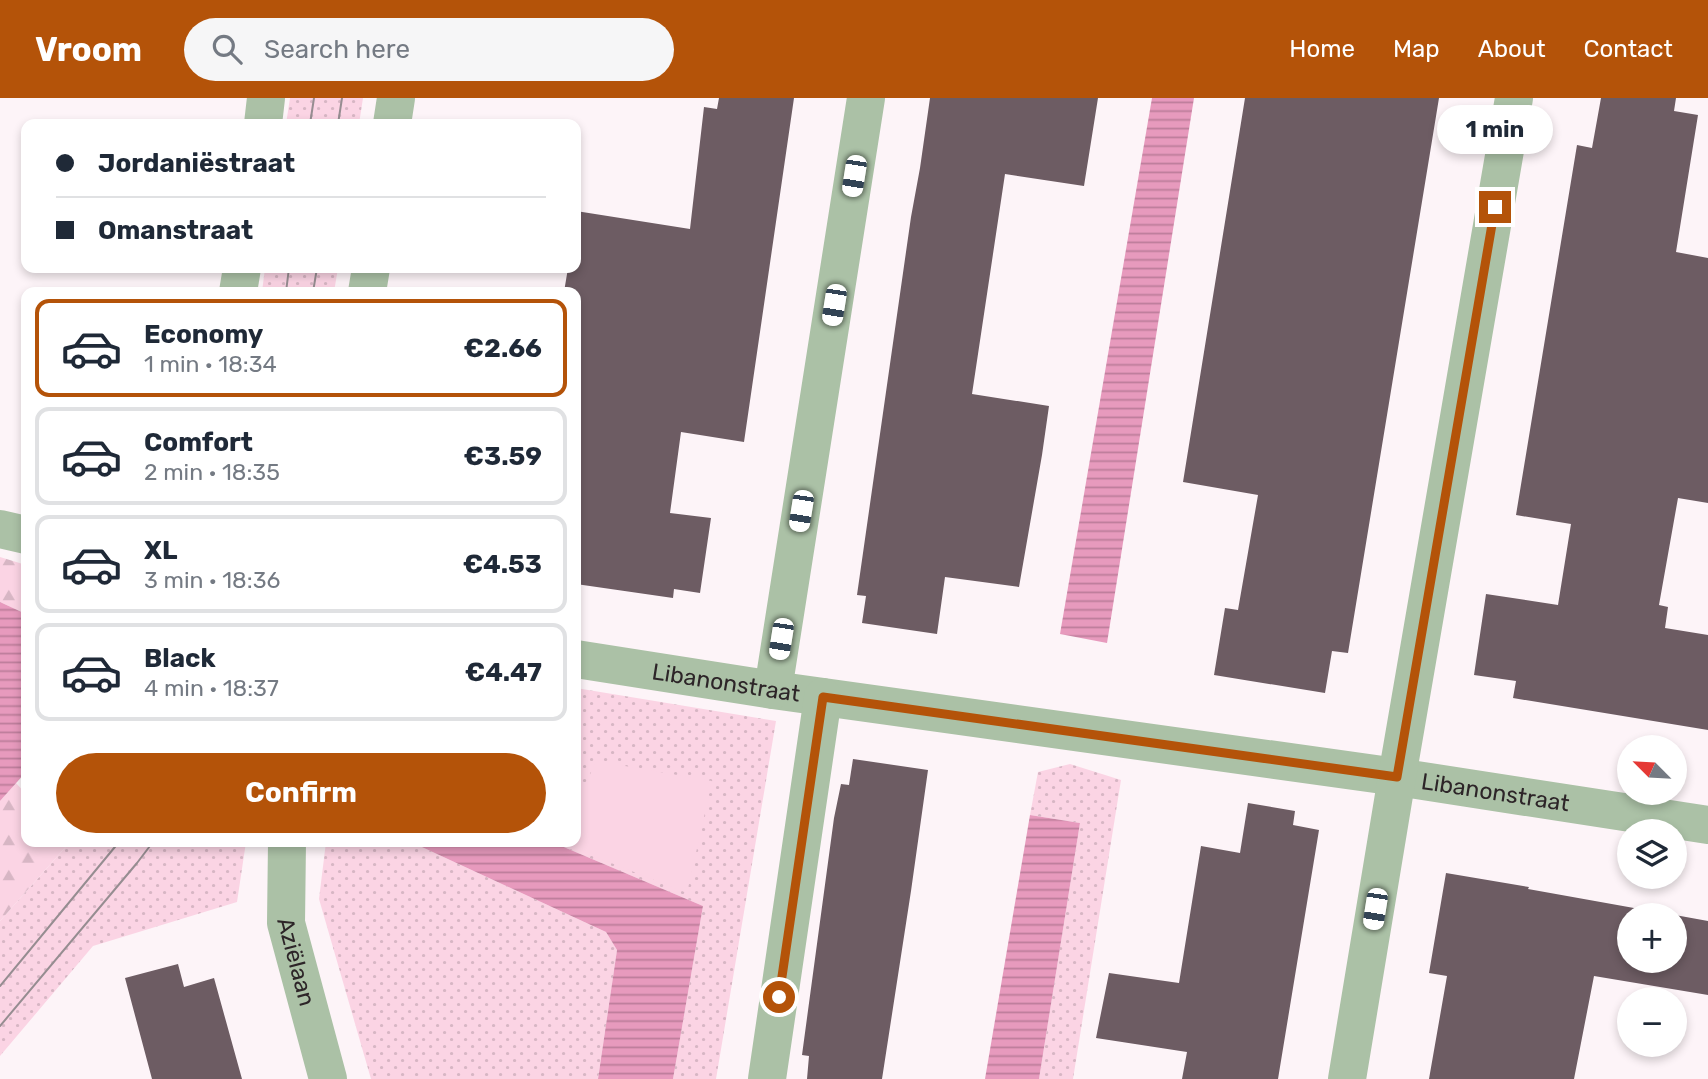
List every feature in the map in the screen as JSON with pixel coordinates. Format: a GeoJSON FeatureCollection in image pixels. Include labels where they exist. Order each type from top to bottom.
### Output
{"type":"FeatureCollection","features":[{"type":"Feature","properties":{"kind":"street"},"geometry":{"type":"LineString","coordinates":[[263,119],[266,98]]}},
{"type":"Feature","properties":{"kind":"street"},"geometry":{"type":"LineString","coordinates":[[394,119],[396,98]]}},
{"type":"Feature","properties":{"kind":"street"},"geometry":{"type":"LineString","coordinates":[[773,690],[866,98]]}},
{"type":"Feature","properties":{"kind":"street"},"geometry":{"type":"LineString","coordinates":[[1347,1079],[1514,98]]}},
{"type":"Feature","properties":{"kind":"street"},"geometry":{"type":"LineString","coordinates":[[0,529],[21,534]]}},
{"type":"Feature","properties":{"kind":"street","name":"Libanonstraat"},"geometry":{"type":"LineString","coordinates":[[581,660],[773,690],[1397,777],[1708,825]]}},
{"type":"Feature","properties":{"kind":"street"},"geometry":{"type":"LineString","coordinates":[[767,1079],[823,697]]}},
{"type":"Feature","properties":{"kind":"street","name":"Aziëlaan"},"geometry":{"type":"LineString","coordinates":[[287,847],[286,923],[328,1079]]}},
{"type":"Feature","properties":{"kind":"green space"},"geometry":{"type":"Polygon","coordinates":[[[290,98],[363,98],[360,119],[287,119],[290,98]]]}},
{"type":"Feature","properties":{"kind":"green space"},"geometry":{"type":"Polygon","coordinates":[[[264,273],[337,273],[335,287],[263,287],[264,273]]]}},
{"type":"Feature","properties":{"kind":"green space"},"geometry":{"type":"Polygon","coordinates":[[[0,557],[21,563],[21,612],[0,602],[0,557]]]}},
{"type":"Feature","properties":{"kind":"green space"},"geometry":{"type":"Polygon","coordinates":[[[581,689],[776,721],[716,1079],[673,1079],[703,906],[564,847],[581,847],[581,689]]]}},
{"type":"Feature","properties":{"kind":"green space"},"geometry":{"type":"Polygon","coordinates":[[[596,761],[712,781],[687,893],[571,847],[581,847],[581,795],[596,761]]]}},
{"type":"Feature","properties":{"kind":"green space"},"geometry":{"type":"Polygon","coordinates":[[[1070,764],[1121,780],[1073,1079],[1039,1079],[1080,823],[1030,815],[1038,772],[1070,764]]]}},
{"type":"Feature","properties":{"kind":"green space"},"geometry":{"type":"Polygon","coordinates":[[[16,783],[21,788],[21,847],[66,847],[0,921],[0,801],[16,783]]]}},
{"type":"Feature","properties":{"kind":"green space"},"geometry":{"type":"Polygon","coordinates":[[[66,847],[245,847],[237,902],[93,946],[0,1056],[0,921],[66,847]]]}},
{"type":"Feature","properties":{"kind":"green space"},"geometry":{"type":"Polygon","coordinates":[[[325,847],[422,847],[606,932],[617,950],[598,1079],[371,1079],[319,899],[325,847]]]}},
{"type":"Feature","properties":{"kind":"shaded area"},"geometry":{"type":"Polygon","coordinates":[[[1152,98],[1194,98],[1107,643],[1060,634],[1152,98]]]}},
{"type":"Feature","properties":{"kind":"shaded area"},"geometry":{"type":"Polygon","coordinates":[[[0,602],[21,612],[21,778],[0,801],[0,602]]]}},
{"type":"Feature","properties":{"kind":"shaded area"},"geometry":{"type":"Polygon","coordinates":[[[1030,815],[1080,823],[1039,1079],[985,1079],[1030,815]]]}},
{"type":"Feature","properties":{"kind":"shaded area"},"geometry":{"type":"Polygon","coordinates":[[[422,847],[564,847],[703,906],[673,1079],[598,1079],[617,950],[606,932],[422,847]]]}},
{"type":"Feature","properties":{"kind":"building"},"geometry":{"type":"Polygon","coordinates":[[[719,98],[794,98],[744,442],[681,432],[670,513],[711,518],[700,593],[674,589],[673,598],[581,585],[581,287],[565,287],[567,273],[581,273],[581,212],[690,229],[704,107],[717,109],[719,98]]]}},
{"type":"Feature","properties":{"kind":"building"},"geometry":{"type":"Polygon","coordinates":[[[930,98],[1098,98],[1084,186],[1005,174],[972,394],[1049,406],[1042,455],[1019,587],[945,577],[937,634],[862,623],[866,596],[857,595],[930,98]]]}},
{"type":"Feature","properties":{"kind":"building"},"geometry":{"type":"Polygon","coordinates":[[[1245,98],[1439,98],[1348,653],[1332,651],[1325,693],[1214,675],[1225,608],[1238,610],[1258,495],[1183,482],[1245,98]]]}},
{"type":"Feature","properties":{"kind":"building"},"geometry":{"type":"Polygon","coordinates":[[[1601,98],[1676,98],[1674,111],[1698,115],[1676,252],[1708,258],[1708,503],[1678,498],[1659,605],[1668,607],[1665,628],[1708,635],[1708,730],[1513,698],[1516,681],[1474,675],[1486,594],[1558,605],[1571,524],[1516,515],[1577,145],[1592,148],[1601,98]]]}},
{"type":"Feature","properties":{"kind":"building"},"geometry":{"type":"Polygon","coordinates":[[[853,759],[928,770],[911,891],[882,1079],[807,1079],[809,1056],[802,1055],[834,818],[841,784],[849,785],[853,759]]]}},
{"type":"Feature","properties":{"kind":"building"},"geometry":{"type":"Polygon","coordinates":[[[1248,803],[1295,811],[1293,825],[1319,830],[1278,1079],[1182,1079],[1187,1052],[1096,1038],[1109,973],[1179,983],[1201,846],[1240,853],[1248,803]]]}},
{"type":"Feature","properties":{"kind":"building"},"geometry":{"type":"Polygon","coordinates":[[[1446,873],[1617,905],[1617,973],[1687,973],[1687,917],[1708,921],[1708,995],[1687,992],[1687,987],[1660,987],[1594,976],[1574,1079],[1429,1079],[1447,976],[1429,973],[1446,873]]]}},
{"type":"Feature","properties":{"kind":"building"},"geometry":{"type":"Polygon","coordinates":[[[178,964],[184,987],[214,978],[242,1079],[152,1079],[125,978],[178,964]]]}},
{"type":"Feature","properties":{"kind":"tram line"},"geometry":{"type":"LineString","coordinates":[[311,119],[314,98]]}},
{"type":"Feature","properties":{"kind":"tram line"},"geometry":{"type":"LineString","coordinates":[[339,119],[342,98]]}},
{"type":"Feature","properties":{"kind":"tram line"},"geometry":{"type":"LineString","coordinates":[[287,287],[288,273]]}},
{"type":"Feature","properties":{"kind":"tram line"},"geometry":{"type":"LineString","coordinates":[[314,287],[316,273]]}},
{"type":"Feature","properties":{"kind":"tram line"},"geometry":{"type":"LineString","coordinates":[[0,986],[115,847]]}},
{"type":"Feature","properties":{"kind":"tram line"},"geometry":{"type":"LineString","coordinates":[[0,1026],[149,847]]}},
{"type":"Feature","properties":{"kind":"route"},"geometry":{"type":"LineString","coordinates":[[779,997],[823,697],[1397,777],[1495,207]]}}]}
